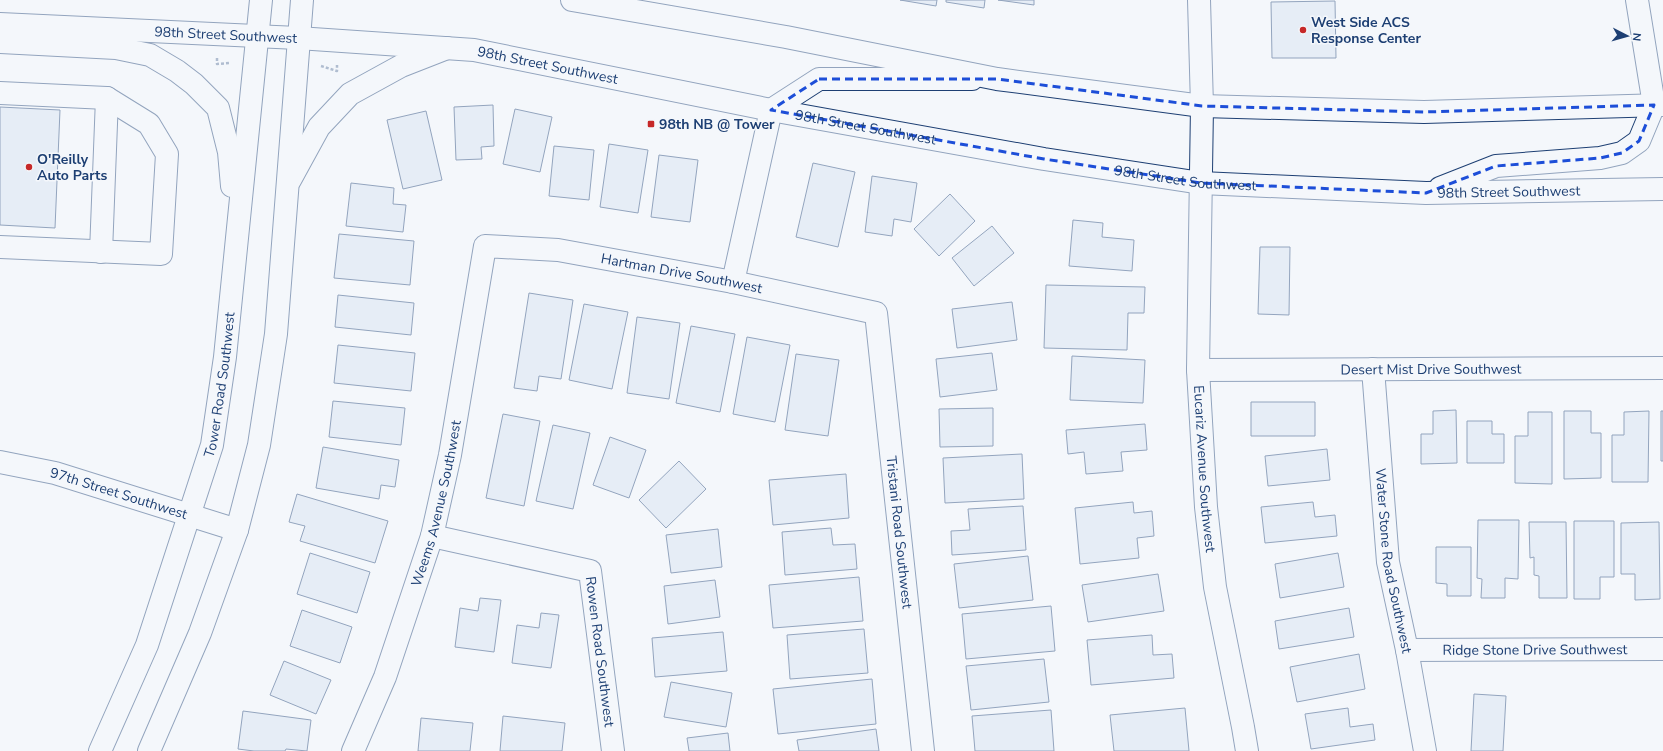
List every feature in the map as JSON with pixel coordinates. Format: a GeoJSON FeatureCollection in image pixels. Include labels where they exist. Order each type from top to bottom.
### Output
{"type":"FeatureCollection","features":[{"type":"Feature","properties":{"kind":"street","name":"Tower Road Southwest"},"geometry":{"type":"LineString","coordinates":[[100,751],[147,645],[212,445],[225,357],[256,36],[261,0]]}},
{"type":"Feature","properties":{"kind":"street"},"geometry":{"type":"LineString","coordinates":[[149,751],[200,633],[237,530],[259,445],[276,334],[302,0]]}},
{"type":"Feature","properties":{"kind":"street"},"geometry":{"type":"LineString","coordinates":[[572,0],[786,37],[997,79],[1202,106],[1424,112],[1660,109]]}},
{"type":"Feature","properties":{"kind":"street","name":"Eucariz Avenue Southwest"},"geometry":{"type":"LineString","coordinates":[[1199,0],[1202,106],[1198,370],[1206,506],[1214,587],[1247,751]]}},
{"type":"Feature","properties":{"kind":"street"},"geometry":{"type":"LineString","coordinates":[[1426,193],[1496,166],[1600,158],[1622,152],[1639,141],[1660,109],[1637,0]]}},
{"type":"Feature","properties":{"kind":"street","name":"98th Street Southwest"},"geometry":{"type":"LineString","coordinates":[[0,24],[298,38],[474,50],[771,110],[1044,159],[1201,183],[1426,193],[1663,189]]}},
{"type":"Feature","properties":{"kind":"street"},"geometry":{"type":"LineString","coordinates":[[0,42],[116,48],[150,55],[177,71],[194,84],[218,108],[229,152],[237,239]]}},
{"type":"Feature","properties":{"kind":"street"},"geometry":{"type":"LineString","coordinates":[[287,187],[319,127],[350,94],[400,66],[447,48]]}},
{"type":"Feature","properties":{"kind":"street"},"geometry":{"type":"LineString","coordinates":[[733,282],[771,110],[819,79],[997,79]]}},
{"type":"Feature","properties":{"kind":"street"},"geometry":{"type":"LineString","coordinates":[[0,93],[107,98],[149,124],[167,154],[161,254],[0,247]]}},
{"type":"Feature","properties":{"kind":"street"},"geometry":{"type":"LineString","coordinates":[[101,252],[107,98]]}},
{"type":"Feature","properties":{"kind":"street","name":"Hartman Drive Southwest"},"geometry":{"type":"LineString","coordinates":[[485,246],[558,250],[733,282],[876,313]]}},
{"type":"Feature","properties":{"kind":"street","name":"Weems Avenue Southwest"},"geometry":{"type":"LineString","coordinates":[[353,751],[385,677],[432,536],[450,455],[485,246]]}},
{"type":"Feature","properties":{"kind":"street","name":"Tristani Road Southwest"},"geometry":{"type":"LineString","coordinates":[[876,313],[923,751]]}},
{"type":"Feature","properties":{"kind":"street","name":"Desert Mist Drive Southwest"},"geometry":{"type":"LineString","coordinates":[[1198,370],[1663,368]]}},
{"type":"Feature","properties":{"kind":"street","name":"Water Stone Road Southwest"},"geometry":{"type":"LineString","coordinates":[[1373,369],[1388,562],[1407,650],[1425,751]]}},
{"type":"Feature","properties":{"kind":"street","name":"97th Street Southwest"},"geometry":{"type":"LineString","coordinates":[[0,462],[55,473],[237,530]]}},
{"type":"Feature","properties":{"kind":"street","name":"Rowen Road Southwest"},"geometry":{"type":"LineString","coordinates":[[432,536],[590,570],[613,751]]}},
{"type":"Feature","properties":{"kind":"street","name":"Ridge Stone Drive Southwest"},"geometry":{"type":"LineString","coordinates":[[1407,650],[1663,649]]}},
{"type":"Feature","properties":{"kind":"path"},"geometry":{"type":"LineString","coordinates":[[321,66],[337,71],[338,59]]}},
{"type":"Feature","properties":{"kind":"highlighted area"},"geometry":{"type":"Polygon","coordinates":[[[819,79],[997,79],[1202,106],[1424,112],[1654,105],[1639,141],[1622,153],[1600,158],[1496,166],[1426,193],[1201,183],[1044,159],[771,110],[819,79]]]}},
{"type":"Feature","properties":{"kind":"building"},"geometry":{"type":"Polygon","coordinates":[[[900,0],[937,0],[936,6],[900,0]]]}},
{"type":"Feature","properties":{"kind":"building"},"geometry":{"type":"Polygon","coordinates":[[[946,0],[985,0],[984,8],[946,2],[946,0]]]}},
{"type":"Feature","properties":{"kind":"building"},"geometry":{"type":"Polygon","coordinates":[[[998,0],[1034,0],[1034,5],[998,0]]]}},
{"type":"Feature","properties":{"kind":"building","name":"West Side ACS Response Center"},"geometry":{"type":"Polygon","coordinates":[[[1335,1],[1336,58],[1272,58],[1271,2],[1335,1]]]}},
{"type":"Feature","properties":{"kind":"building"},"geometry":{"type":"Polygon","coordinates":[[[493,105],[494,146],[481,147],[482,159],[456,160],[454,107],[493,105]]]}},
{"type":"Feature","properties":{"kind":"building","name":"O'Reilly Auto Parts"},"geometry":{"type":"Polygon","coordinates":[[[0,107],[60,110],[55,228],[0,225],[0,107]]]}},
{"type":"Feature","properties":{"kind":"building"},"geometry":{"type":"Polygon","coordinates":[[[515,109],[552,117],[540,172],[503,164],[515,109]]]}},
{"type":"Feature","properties":{"kind":"building"},"geometry":{"type":"Polygon","coordinates":[[[426,111],[442,180],[403,189],[387,120],[426,111]]]}},
{"type":"Feature","properties":{"kind":"building"},"geometry":{"type":"Polygon","coordinates":[[[609,144],[648,150],[638,213],[600,207],[609,144]]]}},
{"type":"Feature","properties":{"kind":"building"},"geometry":{"type":"Polygon","coordinates":[[[554,146],[594,150],[589,200],[549,196],[554,146]]]}},
{"type":"Feature","properties":{"kind":"building"},"geometry":{"type":"Polygon","coordinates":[[[659,155],[698,160],[690,222],[651,217],[659,155]]]}},
{"type":"Feature","properties":{"kind":"building"},"geometry":{"type":"Polygon","coordinates":[[[813,163],[855,172],[838,247],[796,237],[813,163]]]}},
{"type":"Feature","properties":{"kind":"building"},"geometry":{"type":"Polygon","coordinates":[[[872,176],[917,183],[911,222],[894,219],[892,236],[865,232],[872,176]]]}},
{"type":"Feature","properties":{"kind":"building"},"geometry":{"type":"Polygon","coordinates":[[[351,183],[394,188],[393,204],[406,205],[403,232],[346,226],[351,183]]]}},
{"type":"Feature","properties":{"kind":"building"},"geometry":{"type":"Polygon","coordinates":[[[950,194],[975,221],[939,256],[914,229],[950,194]]]}},
{"type":"Feature","properties":{"kind":"building"},"geometry":{"type":"Polygon","coordinates":[[[1073,220],[1103,223],[1102,237],[1134,240],[1132,271],[1069,266],[1073,220]]]}},
{"type":"Feature","properties":{"kind":"building"},"geometry":{"type":"Polygon","coordinates":[[[992,226],[1014,253],[974,286],[952,258],[992,226]]]}},
{"type":"Feature","properties":{"kind":"building"},"geometry":{"type":"Polygon","coordinates":[[[339,234],[414,241],[410,285],[334,278],[339,234]]]}},
{"type":"Feature","properties":{"kind":"building"},"geometry":{"type":"Polygon","coordinates":[[[1260,247],[1290,247],[1289,315],[1258,314],[1260,247]]]}},
{"type":"Feature","properties":{"kind":"building"},"geometry":{"type":"Polygon","coordinates":[[[1046,285],[1145,287],[1144,313],[1128,313],[1127,350],[1044,348],[1046,285]]]}},
{"type":"Feature","properties":{"kind":"building"},"geometry":{"type":"Polygon","coordinates":[[[529,293],[573,300],[561,379],[539,376],[537,391],[514,388],[529,293]]]}},
{"type":"Feature","properties":{"kind":"building"},"geometry":{"type":"Polygon","coordinates":[[[338,295],[414,303],[411,335],[335,327],[338,295]]]}},
{"type":"Feature","properties":{"kind":"building"},"geometry":{"type":"Polygon","coordinates":[[[1012,302],[1017,340],[957,348],[952,309],[1012,302]]]}},
{"type":"Feature","properties":{"kind":"building"},"geometry":{"type":"Polygon","coordinates":[[[584,304],[628,312],[612,389],[569,380],[584,304]]]}},
{"type":"Feature","properties":{"kind":"building"},"geometry":{"type":"Polygon","coordinates":[[[637,317],[680,323],[669,399],[627,393],[637,317]]]}},
{"type":"Feature","properties":{"kind":"building"},"geometry":{"type":"Polygon","coordinates":[[[691,326],[735,334],[720,412],[676,403],[691,326]]]}},
{"type":"Feature","properties":{"kind":"building"},"geometry":{"type":"Polygon","coordinates":[[[747,337],[790,345],[775,422],[733,414],[747,337]]]}},
{"type":"Feature","properties":{"kind":"building"},"geometry":{"type":"Polygon","coordinates":[[[338,345],[415,353],[411,391],[334,383],[338,345]]]}},
{"type":"Feature","properties":{"kind":"building"},"geometry":{"type":"Polygon","coordinates":[[[992,353],[997,390],[940,397],[936,359],[992,353]]]}},
{"type":"Feature","properties":{"kind":"building"},"geometry":{"type":"Polygon","coordinates":[[[796,354],[839,360],[828,436],[785,430],[796,354]]]}},
{"type":"Feature","properties":{"kind":"building"},"geometry":{"type":"Polygon","coordinates":[[[1072,356],[1145,360],[1143,403],[1070,400],[1072,356]]]}},
{"type":"Feature","properties":{"kind":"building"},"geometry":{"type":"Polygon","coordinates":[[[333,401],[405,408],[401,445],[329,437],[333,401]]]}},
{"type":"Feature","properties":{"kind":"building"},"geometry":{"type":"Polygon","coordinates":[[[1251,402],[1315,402],[1315,436],[1251,436],[1251,402]]]}},
{"type":"Feature","properties":{"kind":"building"},"geometry":{"type":"Polygon","coordinates":[[[993,408],[993,446],[940,447],[939,409],[993,408]]]}},
{"type":"Feature","properties":{"kind":"building"},"geometry":{"type":"Polygon","coordinates":[[[1456,410],[1457,463],[1421,464],[1421,434],[1433,434],[1433,411],[1456,410]]]}},
{"type":"Feature","properties":{"kind":"building"},"geometry":{"type":"Polygon","coordinates":[[[1564,411],[1591,411],[1591,433],[1601,433],[1601,478],[1564,479],[1564,411]]]}},
{"type":"Feature","properties":{"kind":"building"},"geometry":{"type":"Polygon","coordinates":[[[1649,411],[1648,482],[1612,482],[1612,435],[1624,435],[1624,412],[1649,411]]]}},
{"type":"Feature","properties":{"kind":"building"},"geometry":{"type":"Polygon","coordinates":[[[1661,411],[1663,411],[1663,461],[1661,461],[1661,411]]]}},
{"type":"Feature","properties":{"kind":"building"},"geometry":{"type":"Polygon","coordinates":[[[1528,412],[1552,412],[1552,484],[1515,483],[1515,436],[1528,436],[1528,412]]]}},
{"type":"Feature","properties":{"kind":"building"},"geometry":{"type":"Polygon","coordinates":[[[503,414],[540,421],[524,506],[486,498],[503,414]]]}},
{"type":"Feature","properties":{"kind":"building"},"geometry":{"type":"Polygon","coordinates":[[[1467,421],[1492,421],[1492,434],[1504,434],[1504,463],[1467,463],[1467,421]]]}},
{"type":"Feature","properties":{"kind":"building"},"geometry":{"type":"Polygon","coordinates":[[[1145,424],[1147,450],[1121,452],[1123,471],[1086,474],[1084,452],[1068,454],[1066,430],[1145,424]]]}},
{"type":"Feature","properties":{"kind":"building"},"geometry":{"type":"Polygon","coordinates":[[[553,425],[590,433],[573,509],[536,501],[553,425]]]}},
{"type":"Feature","properties":{"kind":"building"},"geometry":{"type":"Polygon","coordinates":[[[610,437],[646,450],[629,498],[593,485],[610,437]]]}},
{"type":"Feature","properties":{"kind":"building"},"geometry":{"type":"Polygon","coordinates":[[[323,447],[399,460],[395,487],[381,485],[379,499],[316,488],[323,447]]]}},
{"type":"Feature","properties":{"kind":"building"},"geometry":{"type":"Polygon","coordinates":[[[1327,449],[1330,480],[1268,486],[1265,456],[1327,449]]]}},
{"type":"Feature","properties":{"kind":"building"},"geometry":{"type":"Polygon","coordinates":[[[1022,454],[1024,499],[945,503],[943,458],[1022,454]]]}},
{"type":"Feature","properties":{"kind":"building"},"geometry":{"type":"Polygon","coordinates":[[[679,461],[706,489],[666,528],[639,500],[679,461]]]}},
{"type":"Feature","properties":{"kind":"building"},"geometry":{"type":"Polygon","coordinates":[[[846,474],[849,518],[773,525],[769,480],[846,474]]]}},
{"type":"Feature","properties":{"kind":"building"},"geometry":{"type":"Polygon","coordinates":[[[297,494],[388,521],[375,563],[300,541],[305,526],[289,522],[297,494]]]}},
{"type":"Feature","properties":{"kind":"building"},"geometry":{"type":"Polygon","coordinates":[[[1133,502],[1134,513],[1152,511],[1154,536],[1137,538],[1139,558],[1080,564],[1075,508],[1133,502]]]}},
{"type":"Feature","properties":{"kind":"building"},"geometry":{"type":"Polygon","coordinates":[[[1313,502],[1315,517],[1335,515],[1337,536],[1265,543],[1261,507],[1313,502]]]}},
{"type":"Feature","properties":{"kind":"building"},"geometry":{"type":"Polygon","coordinates":[[[1023,506],[1026,550],[952,555],[951,531],[970,530],[968,509],[1023,506]]]}},
{"type":"Feature","properties":{"kind":"building"},"geometry":{"type":"Polygon","coordinates":[[[1478,520],[1519,520],[1518,579],[1505,578],[1505,598],[1481,598],[1482,579],[1477,578],[1478,520]]]}},
{"type":"Feature","properties":{"kind":"building"},"geometry":{"type":"Polygon","coordinates":[[[1574,521],[1614,521],[1614,577],[1600,577],[1600,599],[1574,599],[1574,521]]]}},
{"type":"Feature","properties":{"kind":"building"},"geometry":{"type":"Polygon","coordinates":[[[1529,522],[1566,522],[1567,598],[1539,598],[1539,576],[1534,575],[1534,557],[1530,558],[1529,522]]]}},
{"type":"Feature","properties":{"kind":"building"},"geometry":{"type":"Polygon","coordinates":[[[1659,522],[1660,599],[1635,600],[1635,574],[1621,574],[1621,523],[1659,522]]]}},
{"type":"Feature","properties":{"kind":"building"},"geometry":{"type":"Polygon","coordinates":[[[831,528],[833,545],[855,544],[857,569],[785,575],[782,532],[831,528]]]}},
{"type":"Feature","properties":{"kind":"building"},"geometry":{"type":"Polygon","coordinates":[[[718,529],[722,567],[671,573],[666,535],[718,529]]]}},
{"type":"Feature","properties":{"kind":"building"},"geometry":{"type":"Polygon","coordinates":[[[1436,547],[1471,547],[1471,596],[1447,596],[1447,584],[1436,583],[1436,547]]]}},
{"type":"Feature","properties":{"kind":"building"},"geometry":{"type":"Polygon","coordinates":[[[310,553],[370,572],[357,613],[297,594],[310,553]]]}},
{"type":"Feature","properties":{"kind":"building"},"geometry":{"type":"Polygon","coordinates":[[[1338,553],[1344,587],[1280,598],[1275,564],[1338,553]]]}},
{"type":"Feature","properties":{"kind":"building"},"geometry":{"type":"Polygon","coordinates":[[[1028,556],[1033,600],[959,608],[954,564],[1028,556]]]}},
{"type":"Feature","properties":{"kind":"building"},"geometry":{"type":"Polygon","coordinates":[[[1158,574],[1164,611],[1088,622],[1082,585],[1158,574]]]}},
{"type":"Feature","properties":{"kind":"building"},"geometry":{"type":"Polygon","coordinates":[[[859,577],[863,621],[773,628],[769,585],[859,577]]]}},
{"type":"Feature","properties":{"kind":"building"},"geometry":{"type":"Polygon","coordinates":[[[715,580],[720,617],[668,624],[664,586],[715,580]]]}},
{"type":"Feature","properties":{"kind":"building"},"geometry":{"type":"Polygon","coordinates":[[[480,598],[501,600],[494,652],[455,647],[460,608],[478,611],[480,598]]]}},
{"type":"Feature","properties":{"kind":"building"},"geometry":{"type":"Polygon","coordinates":[[[1051,606],[1055,651],[966,659],[962,614],[1051,606]]]}},
{"type":"Feature","properties":{"kind":"building"},"geometry":{"type":"Polygon","coordinates":[[[1349,608],[1354,637],[1279,649],[1275,621],[1349,608]]]}},
{"type":"Feature","properties":{"kind":"building"},"geometry":{"type":"Polygon","coordinates":[[[302,610],[352,627],[340,663],[290,646],[302,610]]]}},
{"type":"Feature","properties":{"kind":"building"},"geometry":{"type":"Polygon","coordinates":[[[541,613],[559,615],[551,668],[512,663],[517,625],[539,628],[541,613]]]}},
{"type":"Feature","properties":{"kind":"building"},"geometry":{"type":"Polygon","coordinates":[[[864,629],[868,673],[790,679],[787,635],[864,629]]]}},
{"type":"Feature","properties":{"kind":"building"},"geometry":{"type":"Polygon","coordinates":[[[723,632],[727,671],[655,677],[652,638],[723,632]]]}},
{"type":"Feature","properties":{"kind":"building"},"geometry":{"type":"Polygon","coordinates":[[[1152,635],[1153,655],[1172,654],[1174,678],[1091,685],[1087,640],[1152,635]]]}},
{"type":"Feature","properties":{"kind":"building"},"geometry":{"type":"Polygon","coordinates":[[[1359,654],[1365,689],[1297,702],[1290,667],[1359,654]]]}},
{"type":"Feature","properties":{"kind":"building"},"geometry":{"type":"Polygon","coordinates":[[[1044,659],[1049,702],[971,710],[966,666],[1044,659]]]}},
{"type":"Feature","properties":{"kind":"building"},"geometry":{"type":"Polygon","coordinates":[[[284,661],[331,680],[316,714],[270,695],[284,661]]]}},
{"type":"Feature","properties":{"kind":"building"},"geometry":{"type":"Polygon","coordinates":[[[872,679],[876,724],[778,734],[773,689],[872,679]]]}},
{"type":"Feature","properties":{"kind":"building"},"geometry":{"type":"Polygon","coordinates":[[[671,682],[732,693],[726,727],[664,717],[671,682]]]}},
{"type":"Feature","properties":{"kind":"building"},"geometry":{"type":"Polygon","coordinates":[[[1474,694],[1506,696],[1503,751],[1471,751],[1474,694]]]}},
{"type":"Feature","properties":{"kind":"building"},"geometry":{"type":"Polygon","coordinates":[[[1185,708],[1189,751],[1114,751],[1110,715],[1185,708]]]}},
{"type":"Feature","properties":{"kind":"building"},"geometry":{"type":"Polygon","coordinates":[[[1348,708],[1350,727],[1373,724],[1375,740],[1311,749],[1305,714],[1348,708]]]}},
{"type":"Feature","properties":{"kind":"building"},"geometry":{"type":"Polygon","coordinates":[[[1051,710],[1054,751],[975,751],[972,716],[1051,710]]]}},
{"type":"Feature","properties":{"kind":"building"},"geometry":{"type":"Polygon","coordinates":[[[243,711],[311,720],[307,751],[286,749],[285,751],[254,751],[238,749],[243,711]]]}},
{"type":"Feature","properties":{"kind":"building"},"geometry":{"type":"Polygon","coordinates":[[[503,716],[565,723],[562,751],[500,751],[503,716]]]}},
{"type":"Feature","properties":{"kind":"building"},"geometry":{"type":"Polygon","coordinates":[[[421,718],[473,723],[470,751],[418,751],[421,718]]]}},
{"type":"Feature","properties":{"kind":"building"},"geometry":{"type":"Polygon","coordinates":[[[876,729],[879,751],[799,751],[797,740],[876,729]]]}},
{"type":"Feature","properties":{"kind":"building"},"geometry":{"type":"Polygon","coordinates":[[[728,733],[730,751],[689,751],[687,738],[728,733]]]}},
{"type":"Feature","properties":{"kind":"place","name":"West Side ACS Response Center"},"geometry":{"type":"Point","coordinates":[1303,30]}},
{"type":"Feature","properties":{"kind":"place","name":"98th NB @ Tower"},"geometry":{"type":"Point","coordinates":[651,124]}},
{"type":"Feature","properties":{"kind":"place","name":"O'Reilly Auto Parts"},"geometry":{"type":"Point","coordinates":[29,167]}}]}
